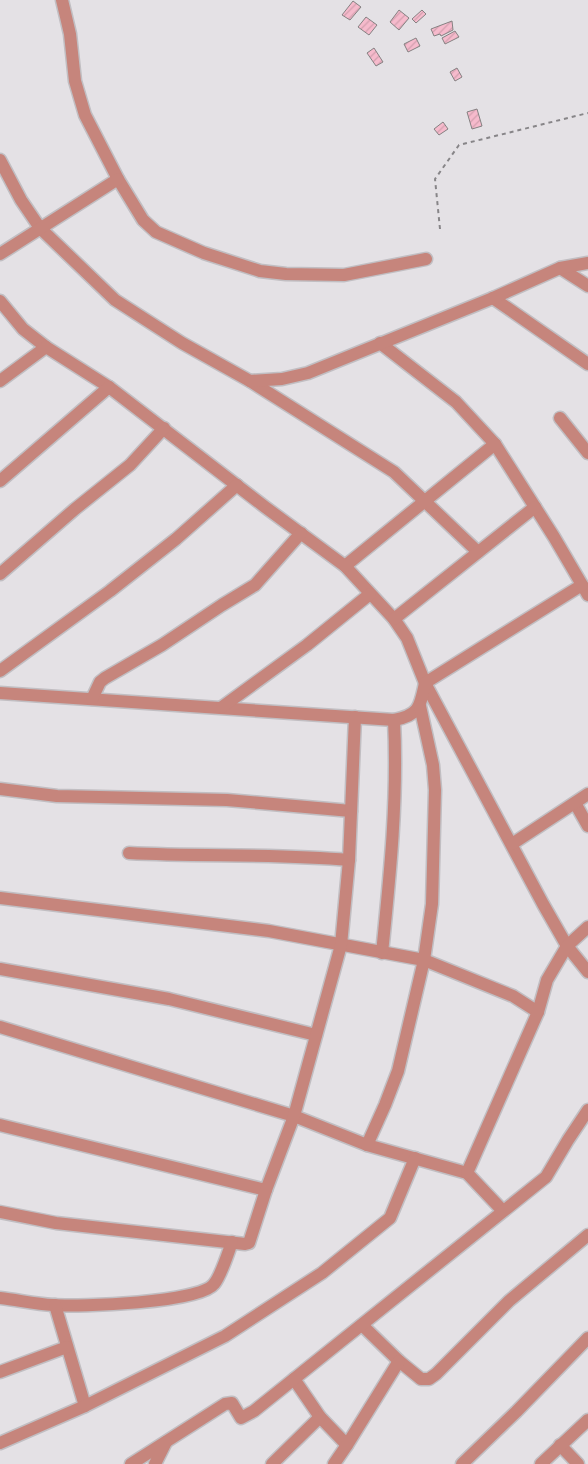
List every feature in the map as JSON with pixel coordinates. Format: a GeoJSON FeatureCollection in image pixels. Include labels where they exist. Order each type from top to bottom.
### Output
{"type":"FeatureCollection","features":[{"type":"Feature","properties":{"kind":"street"},"geometry":{"type":"LineString","coordinates":[[62,0],[70,34],[75,80],[84,115],[118,179],[143,220],[156,232],[204,253],[260,270],[286,274],[344,275],[426,259]]}},
{"type":"Feature","properties":{"kind":"street"},"geometry":{"type":"LineString","coordinates":[[0,160],[21,200],[40,228],[114,300],[182,343],[250,381],[394,472],[478,552]]}},
{"type":"Feature","properties":{"kind":"street"},"geometry":{"type":"LineString","coordinates":[[0,254],[118,179]]}},
{"type":"Feature","properties":{"kind":"street"},"geometry":{"type":"LineString","coordinates":[[250,381],[282,379],[308,373],[494,298],[560,268],[588,263]]}},
{"type":"Feature","properties":{"kind":"street"},"geometry":{"type":"LineString","coordinates":[[560,268],[588,286]]}},
{"type":"Feature","properties":{"kind":"street"},"geometry":{"type":"LineString","coordinates":[[494,298],[588,364]]}},
{"type":"Feature","properties":{"kind":"street"},"geometry":{"type":"LineString","coordinates":[[1,305],[23,329],[46,347],[109,387],[345,566],[394,619],[407,638],[425,683],[495,816],[512,844],[542,904],[567,946],[588,972]]}},
{"type":"Feature","properties":{"kind":"street"},"geometry":{"type":"LineString","coordinates":[[367,1144],[398,1071],[424,960],[432,904],[435,798],[433,765],[420,706],[425,683],[585,590],[495,444],[456,402],[380,343]]}},
{"type":"Feature","properties":{"kind":"street"},"geometry":{"type":"LineString","coordinates":[[0,381],[46,347]]}},
{"type":"Feature","properties":{"kind":"street"},"geometry":{"type":"LineString","coordinates":[[0,481],[109,387]]}},
{"type":"Feature","properties":{"kind":"street"},"geometry":{"type":"LineString","coordinates":[[560,418],[588,453]]}},
{"type":"Feature","properties":{"kind":"street"},"geometry":{"type":"LineString","coordinates":[[0,574],[75,508],[130,465],[164,428]]}},
{"type":"Feature","properties":{"kind":"street"},"geometry":{"type":"LineString","coordinates":[[345,566],[495,444]]}},
{"type":"Feature","properties":{"kind":"street"},"geometry":{"type":"LineString","coordinates":[[0,671],[110,591],[176,539],[237,485]]}},
{"type":"Feature","properties":{"kind":"street"},"geometry":{"type":"LineString","coordinates":[[394,619],[535,507]]}},
{"type":"Feature","properties":{"kind":"street"},"geometry":{"type":"LineString","coordinates":[[92,699],[100,682],[105,678],[162,645],[255,585],[301,534]]}},
{"type":"Feature","properties":{"kind":"street"},"geometry":{"type":"LineString","coordinates":[[222,707],[307,645],[370,594]]}},
{"type":"Feature","properties":{"kind":"street"},"geometry":{"type":"LineString","coordinates":[[0,693],[394,720],[408,718],[420,706]]}},
{"type":"Feature","properties":{"kind":"street"},"geometry":{"type":"LineString","coordinates":[[0,1212],[56,1223],[249,1243],[266,1190],[294,1116],[341,945],[349,860],[355,717]]}},
{"type":"Feature","properties":{"kind":"street"},"geometry":{"type":"LineString","coordinates":[[382,953],[394,816],[396,760],[394,720]]}},
{"type":"Feature","properties":{"kind":"street"},"geometry":{"type":"LineString","coordinates":[[0,789],[57,796],[197,798],[351,811]]}},
{"type":"Feature","properties":{"kind":"street"},"geometry":{"type":"LineString","coordinates":[[512,844],[588,794]]}},
{"type":"Feature","properties":{"kind":"street"},"geometry":{"type":"LineString","coordinates":[[575,803],[588,826]]}},
{"type":"Feature","properties":{"kind":"street"},"geometry":{"type":"LineString","coordinates":[[129,853],[163,855],[275,855],[349,860]]}},
{"type":"Feature","properties":{"kind":"street"},"geometry":{"type":"LineString","coordinates":[[0,898],[270,931],[424,960],[513,996],[538,1012]]}},
{"type":"Feature","properties":{"kind":"street"},"geometry":{"type":"LineString","coordinates":[[468,1173],[538,1012],[547,980],[567,946],[588,927]]}},
{"type":"Feature","properties":{"kind":"street"},"geometry":{"type":"LineString","coordinates":[[0,969],[169,998],[316,1035]]}},
{"type":"Feature","properties":{"kind":"street"},"geometry":{"type":"LineString","coordinates":[[0,1027],[294,1116],[367,1144],[468,1173],[503,1211]]}},
{"type":"Feature","properties":{"kind":"street"},"geometry":{"type":"LineString","coordinates":[[130,1464],[229,1403],[244,1418],[546,1178],[588,1110]]}},
{"type":"Feature","properties":{"kind":"street"},"geometry":{"type":"LineString","coordinates":[[0,1125],[266,1190]]}},
{"type":"Feature","properties":{"kind":"street"},"geometry":{"type":"LineString","coordinates":[[0,1444],[85,1406],[225,1336],[322,1273],[390,1218],[415,1158]]}},
{"type":"Feature","properties":{"kind":"street"},"geometry":{"type":"LineString","coordinates":[[362,1325],[399,1361],[421,1379],[429,1378],[436,1374],[508,1301],[588,1234]]}},
{"type":"Feature","properties":{"kind":"street"},"geometry":{"type":"LineString","coordinates":[[0,1298],[54,1305],[167,1300],[200,1293],[215,1284],[232,1242]]}},
{"type":"Feature","properties":{"kind":"street"},"geometry":{"type":"LineString","coordinates":[[54,1305],[85,1406]]}},
{"type":"Feature","properties":{"kind":"street"},"geometry":{"type":"LineString","coordinates":[[462,1464],[588,1338]]}},
{"type":"Feature","properties":{"kind":"street"},"geometry":{"type":"LineString","coordinates":[[0,1372],[67,1347]]}},
{"type":"Feature","properties":{"kind":"street"},"geometry":{"type":"LineString","coordinates":[[334,1464],[399,1361]]}},
{"type":"Feature","properties":{"kind":"street"},"geometry":{"type":"LineString","coordinates":[[294,1379],[320,1417],[347,1445]]}},
{"type":"Feature","properties":{"kind":"street"},"geometry":{"type":"LineString","coordinates":[[272,1464],[320,1417]]}},
{"type":"Feature","properties":{"kind":"street"},"geometry":{"type":"LineString","coordinates":[[541,1464],[588,1420]]}},
{"type":"Feature","properties":{"kind":"street"},"geometry":{"type":"LineString","coordinates":[[155,1464],[166,1442]]}},
{"type":"Feature","properties":{"kind":"street"},"geometry":{"type":"LineString","coordinates":[[560,1445],[578,1464]]}},
{"type":"Feature","properties":{"kind":"path"},"geometry":{"type":"LineString","coordinates":[[440,229],[435,179],[459,146],[588,113]]}},
{"type":"Feature","properties":{"kind":"building"},"geometry":{"type":"Polygon","coordinates":[[[353,1],[361,7],[350,20],[342,15],[353,1]]]}},
{"type":"Feature","properties":{"kind":"building"},"geometry":{"type":"Polygon","coordinates":[[[399,10],[409,18],[399,30],[390,22],[399,10]]]}},
{"type":"Feature","properties":{"kind":"building"},"geometry":{"type":"Polygon","coordinates":[[[422,10],[426,14],[416,23],[412,19],[422,10]]]}},
{"type":"Feature","properties":{"kind":"building"},"geometry":{"type":"Polygon","coordinates":[[[366,17],[377,25],[369,35],[358,27],[366,17]]]}},
{"type":"Feature","properties":{"kind":"building"},"geometry":{"type":"Polygon","coordinates":[[[452,21],[453,30],[441,36],[440,34],[434,36],[431,29],[452,21]]]}},
{"type":"Feature","properties":{"kind":"building"},"geometry":{"type":"Polygon","coordinates":[[[455,31],[459,37],[445,44],[442,38],[455,31]]]}},
{"type":"Feature","properties":{"kind":"building"},"geometry":{"type":"Polygon","coordinates":[[[416,38],[420,46],[408,52],[404,44],[416,38]]]}},
{"type":"Feature","properties":{"kind":"building"},"geometry":{"type":"Polygon","coordinates":[[[374,48],[383,62],[376,66],[367,53],[374,48]]]}},
{"type":"Feature","properties":{"kind":"building"},"geometry":{"type":"Polygon","coordinates":[[[457,68],[462,77],[455,81],[450,72],[457,68]]]}},
{"type":"Feature","properties":{"kind":"building"},"geometry":{"type":"Polygon","coordinates":[[[477,109],[482,126],[472,129],[467,112],[477,109]]]}},
{"type":"Feature","properties":{"kind":"building"},"geometry":{"type":"Polygon","coordinates":[[[443,122],[448,129],[439,135],[434,129],[443,122]]]}}]}
